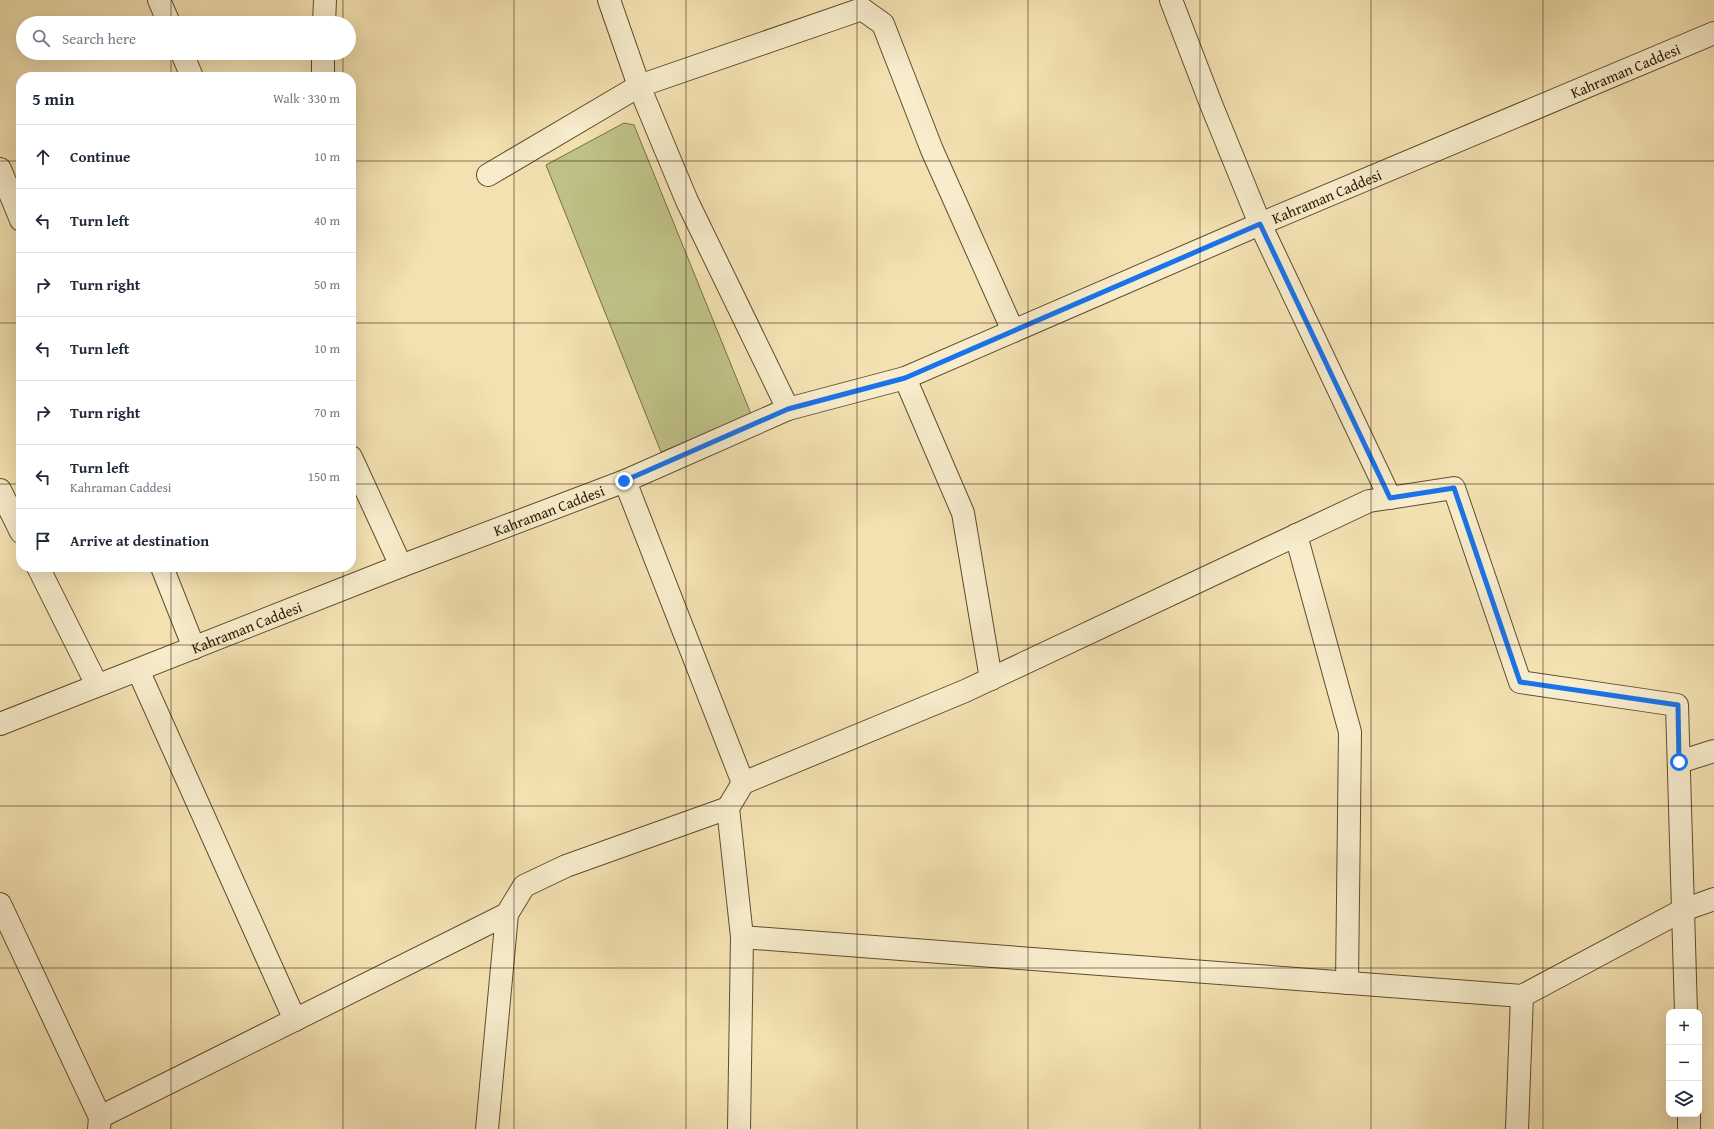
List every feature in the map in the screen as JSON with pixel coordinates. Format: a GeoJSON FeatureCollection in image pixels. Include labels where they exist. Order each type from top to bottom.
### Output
{"type":"FeatureCollection","features":[{"type":"Feature","properties":{"kind":"street"},"geometry":{"type":"LineString","coordinates":[[159,0],[166,16]]}},
{"type":"Feature","properties":{"kind":"street"},"geometry":{"type":"LineString","coordinates":[[324,16],[325,0]]}},
{"type":"Feature","properties":{"kind":"street"},"geometry":{"type":"LineString","coordinates":[[609,0],[639,86],[687,201],[788,409]]}},
{"type":"Feature","properties":{"kind":"street"},"geometry":{"type":"LineString","coordinates":[[1171,0],[1211,104],[1260,224],[1390,498]]}},
{"type":"Feature","properties":{"kind":"street"},"geometry":{"type":"LineString","coordinates":[[488,175],[639,86],[862,8],[883,24],[932,150],[1013,331]]}},
{"type":"Feature","properties":{"kind":"street","name":"Kahraman Caddesi"},"geometry":{"type":"LineString","coordinates":[[0,724],[401,566],[624,481],[788,409],[905,378],[1260,224],[1714,33]]}},
{"type":"Feature","properties":{"kind":"street"},"geometry":{"type":"LineString","coordinates":[[185,60],[190,72]]}},
{"type":"Feature","properties":{"kind":"street"},"geometry":{"type":"LineString","coordinates":[[323,60],[323,72]]}},
{"type":"Feature","properties":{"kind":"street"},"geometry":{"type":"LineString","coordinates":[[0,169],[16,208]]}},
{"type":"Feature","properties":{"kind":"street"},"geometry":{"type":"LineString","coordinates":[[905,378],[963,513],[991,678]]}},
{"type":"Feature","properties":{"kind":"street"},"geometry":{"type":"LineString","coordinates":[[356,468],[401,566]]}},
{"type":"Feature","properties":{"kind":"street"},"geometry":{"type":"LineString","coordinates":[[624,481],[743,783]]}},
{"type":"Feature","properties":{"kind":"street"},"geometry":{"type":"LineString","coordinates":[[739,1129],[742,937],[728,808],[743,783],[991,678],[1369,501],[1454,488],[1520,682],[1678,705],[1686,1009]]}},
{"type":"Feature","properties":{"kind":"street"},"geometry":{"type":"LineString","coordinates":[[0,490],[16,522]]}},
{"type":"Feature","properties":{"kind":"street"},"geometry":{"type":"LineString","coordinates":[[1296,536],[1350,732],[1347,983]]}},
{"type":"Feature","properties":{"kind":"street"},"geometry":{"type":"LineString","coordinates":[[41,572],[98,685]]}},
{"type":"Feature","properties":{"kind":"street"},"geometry":{"type":"LineString","coordinates":[[164,572],[194,648]]}},
{"type":"Feature","properties":{"kind":"street"},"geometry":{"type":"LineString","coordinates":[[138,670],[295,1020]]}},
{"type":"Feature","properties":{"kind":"street"},"geometry":{"type":"LineString","coordinates":[[1679,762],[1714,751]]}},
{"type":"Feature","properties":{"kind":"street"},"geometry":{"type":"LineString","coordinates":[[487,1129],[507,914],[524,886],[566,866],[728,808]]}},
{"type":"Feature","properties":{"kind":"street"},"geometry":{"type":"LineString","coordinates":[[742,937],[1522,996],[1683,910],[1714,900]]}},
{"type":"Feature","properties":{"kind":"street"},"geometry":{"type":"LineString","coordinates":[[0,904],[100,1123],[295,1020],[507,914]]}},
{"type":"Feature","properties":{"kind":"street"},"geometry":{"type":"LineString","coordinates":[[1517,1129],[1522,996]]}},
{"type":"Feature","properties":{"kind":"street"},"geometry":{"type":"LineString","coordinates":[[1689,1117],[1689,1129]]}},
{"type":"Feature","properties":{"kind":"green space"},"geometry":{"type":"Polygon","coordinates":[[[624,123],[634,125],[751,414],[661,452],[546,165],[624,123]]]}},
{"type":"Feature","properties":{"kind":"route"},"geometry":{"type":"LineString","coordinates":[[624,481],[788,409],[905,378],[1260,224],[1390,498],[1454,488],[1520,682],[1678,705],[1679,762]]}}]}
